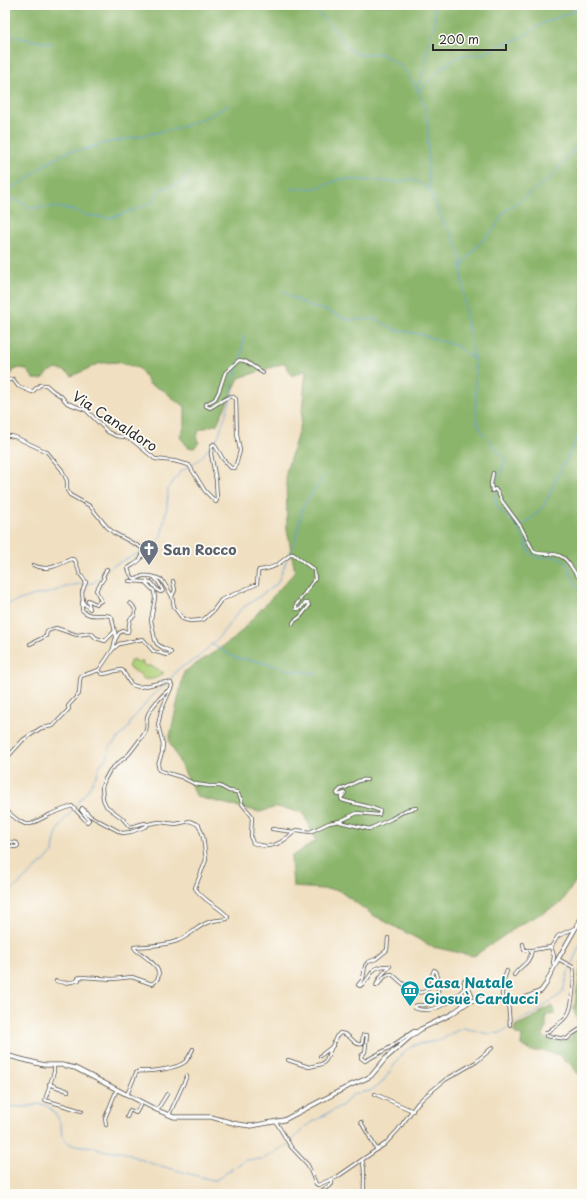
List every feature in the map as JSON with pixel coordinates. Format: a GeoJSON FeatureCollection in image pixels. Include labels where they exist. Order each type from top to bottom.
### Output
{"type":"FeatureCollection","features":[{"type":"Feature","properties":{"kind":"street","name":"Via Canaldoro"},"geometry":{"type":"LineString","coordinates":[[5,384],[8,380],[12,379],[18,386],[32,392],[40,385],[46,385],[61,396],[67,403],[86,410],[108,432],[113,435],[132,440],[158,460],[174,461],[190,465],[205,491],[216,502],[216,480],[211,454],[212,445],[216,445],[221,456],[231,468],[235,468],[240,451],[237,434],[237,407],[236,399],[232,396],[228,396],[221,403],[210,408],[206,406],[206,404],[214,399],[220,391],[224,373],[239,360],[245,361],[263,374]]}},
{"type":"Feature","properties":{"kind":"street"},"geometry":{"type":"LineString","coordinates":[[5,435],[15,437],[46,452],[62,470],[66,481],[67,490],[70,495],[90,506],[107,527],[114,533],[142,548],[142,559],[128,568],[131,575],[136,579],[143,576],[153,576],[165,582],[172,596],[174,607],[184,619],[190,621],[203,620],[213,611],[221,600],[257,584],[259,570],[270,569],[290,554],[293,554],[314,570],[315,579],[296,605],[296,610],[300,609],[305,603],[309,606],[300,617],[294,621],[294,624]]}},
{"type":"Feature","properties":{"kind":"street"},"geometry":{"type":"LineString","coordinates":[[493,473],[490,488],[492,491],[496,490],[521,527],[534,552],[541,555],[549,554],[562,557],[568,562],[577,577],[582,580]]}},
{"type":"Feature","properties":{"kind":"street"},"geometry":{"type":"LineString","coordinates":[[33,565],[42,569],[70,559],[75,560],[80,574],[86,582],[82,592],[82,610],[84,613],[91,616],[110,616],[112,618],[116,638]]}},
{"type":"Feature","properties":{"kind":"street"},"geometry":{"type":"LineString","coordinates":[[83,602],[90,609],[88,600],[96,604],[101,601],[96,590],[104,578],[102,576],[104,572],[108,569]]}},
{"type":"Feature","properties":{"kind":"street"},"geometry":{"type":"LineString","coordinates":[[129,581],[152,582],[158,591],[162,592],[161,587],[153,576]]}},
{"type":"Feature","properties":{"kind":"street"},"geometry":{"type":"LineString","coordinates":[[172,596],[175,590],[173,581]]}},
{"type":"Feature","properties":{"kind":"street"},"geometry":{"type":"LineString","coordinates":[[5,760],[23,740],[41,728],[53,726],[69,709],[68,706],[77,696],[82,676],[99,670],[113,649],[119,644],[143,639],[153,651],[167,655],[171,654],[170,651],[157,644],[155,640],[151,620],[155,598],[154,591],[147,584],[147,582]]}},
{"type":"Feature","properties":{"kind":"street"},"geometry":{"type":"LineString","coordinates":[[113,649],[120,631],[128,632],[130,619],[134,616],[134,607],[130,603]]}},
{"type":"Feature","properties":{"kind":"street"},"geometry":{"type":"LineString","coordinates":[[30,644],[46,636],[47,631],[56,628],[76,635],[91,633],[96,638],[105,641],[113,635],[114,632]]}},
{"type":"Feature","properties":{"kind":"street"},"geometry":{"type":"LineString","coordinates":[[99,670],[102,674],[122,670],[130,683],[137,686],[167,682],[171,683],[172,686],[161,711],[158,725],[163,744],[158,765],[160,770],[181,777],[195,784],[220,786],[229,791],[237,792],[242,804],[252,816],[251,838],[253,843],[264,846],[274,846],[289,837],[294,831]]}},
{"type":"Feature","properties":{"kind":"street"},"geometry":{"type":"LineString","coordinates":[[56,981],[62,983],[79,980],[78,978],[81,977],[112,979],[132,978],[152,984],[158,977],[157,968],[134,947],[162,945],[176,942],[185,938],[209,922],[228,919],[228,916],[224,912],[203,898],[195,888],[206,860],[203,836],[199,826],[190,821],[176,824],[159,822],[148,824],[145,823],[130,827],[122,818],[106,806],[103,799],[102,787],[110,770],[129,754],[145,733],[147,730],[147,717],[152,708],[164,693],[171,688]]}},
{"type":"Feature","properties":{"kind":"street"},"geometry":{"type":"LineString","coordinates":[[272,828],[310,832],[329,822],[340,821],[357,813],[379,815],[380,811],[361,804],[342,800],[341,798],[345,793],[338,795],[341,789],[361,780],[367,780]]}},
{"type":"Feature","properties":{"kind":"street"},"geometry":{"type":"LineString","coordinates":[[5,810],[25,824],[32,824],[51,814],[72,806],[87,822],[89,820],[82,813],[82,808],[90,816],[122,833],[131,832],[146,827],[148,824]]}},
{"type":"Feature","properties":{"kind":"street"},"geometry":{"type":"LineString","coordinates":[[340,821],[369,829],[406,810],[416,808]]}},
{"type":"Feature","properties":{"kind":"street"},"geometry":{"type":"LineString","coordinates":[[5,837],[11,843],[17,843],[18,846],[15,847],[5,845]]}},
{"type":"Feature","properties":{"kind":"street"},"geometry":{"type":"LineString","coordinates":[[5,1054],[44,1065],[62,1065],[75,1068],[169,1115],[184,1118],[211,1117],[251,1126],[276,1122],[284,1120],[352,1084],[371,1076],[386,1058],[410,1036],[450,1015],[470,1001],[478,999],[512,1002],[526,998],[541,991],[575,927],[582,917]]}},
{"type":"Feature","properties":{"kind":"street"},"geometry":{"type":"LineString","coordinates":[[522,944],[524,950],[550,947],[558,936],[575,927]]}},
{"type":"Feature","properties":{"kind":"street"},"geometry":{"type":"LineString","coordinates":[[388,938],[387,950],[376,959],[368,962],[365,966],[363,979],[358,985],[360,986],[366,982],[376,969],[390,966],[382,972],[376,986],[386,976],[392,974],[413,991],[417,993],[423,992],[431,984],[434,970],[439,978],[437,995],[432,1002],[425,1005],[417,1004],[415,1008],[420,1010],[439,1007],[462,991],[464,989],[464,981],[466,980],[472,995],[463,1003],[462,1007]]}},
{"type":"Feature","properties":{"kind":"street"},"geometry":{"type":"LineString","coordinates":[[550,947],[554,956],[553,963],[555,965]]}},
{"type":"Feature","properties":{"kind":"street"},"geometry":{"type":"LineString","coordinates":[[514,975],[531,956],[531,950]]}},
{"type":"Feature","properties":{"kind":"street"},"geometry":{"type":"LineString","coordinates":[[558,959],[571,965],[574,969],[574,985],[568,1014],[546,1036],[567,1039],[570,1035],[582,1028]]}},
{"type":"Feature","properties":{"kind":"street"},"geometry":{"type":"LineString","coordinates":[[502,1001],[502,984],[507,971]]}},
{"type":"Feature","properties":{"kind":"street"},"geometry":{"type":"LineString","coordinates":[[508,1001],[510,1025]]}},
{"type":"Feature","properties":{"kind":"street"},"geometry":{"type":"LineString","coordinates":[[288,1060],[309,1067],[322,1064],[326,1060],[336,1037],[340,1033],[351,1037],[355,1043],[358,1044],[362,1044],[363,1035],[367,1035],[365,1052],[361,1056],[362,1060],[365,1061],[389,1048],[414,1031],[417,1032]]}},
{"type":"Feature","properties":{"kind":"street"},"geometry":{"type":"LineString","coordinates":[[320,1056],[333,1045]]}},
{"type":"Feature","properties":{"kind":"street"},"geometry":{"type":"LineString","coordinates":[[276,1122],[288,1142],[308,1165],[316,1184],[318,1185],[332,1180],[385,1144],[394,1135],[417,1104],[432,1090],[445,1080],[476,1062],[494,1047]]}},
{"type":"Feature","properties":{"kind":"street"},"geometry":{"type":"LineString","coordinates":[[127,1095],[136,1073],[139,1071],[154,1071],[169,1068],[184,1062],[193,1049]]}},
{"type":"Feature","properties":{"kind":"street"},"geometry":{"type":"LineString","coordinates":[[54,1066],[54,1072],[45,1100],[82,1111]]}},
{"type":"Feature","properties":{"kind":"street"},"geometry":{"type":"LineString","coordinates":[[169,1115],[187,1076]]}},
{"type":"Feature","properties":{"kind":"street"},"geometry":{"type":"LineString","coordinates":[[60,1088],[62,1083]]}},
{"type":"Feature","properties":{"kind":"street"},"geometry":{"type":"LineString","coordinates":[[49,1084],[68,1091]]}},
{"type":"Feature","properties":{"kind":"street"},"geometry":{"type":"LineString","coordinates":[[106,1125],[105,1118],[117,1090]]}},
{"type":"Feature","properties":{"kind":"street"},"geometry":{"type":"LineString","coordinates":[[157,1110],[167,1094]]}},
{"type":"Feature","properties":{"kind":"street"},"geometry":{"type":"LineString","coordinates":[[375,1094],[413,1111]]}},
{"type":"Feature","properties":{"kind":"street"},"geometry":{"type":"LineString","coordinates":[[127,1117],[130,1110],[136,1113],[142,1102]]}},
{"type":"Feature","properties":{"kind":"street"},"geometry":{"type":"LineString","coordinates":[[361,1122],[377,1150]]}},
{"type":"Feature","properties":{"kind":"street"},"geometry":{"type":"LineString","coordinates":[[362,1160],[364,1166],[364,1194]]}},
{"type":"Feature","properties":{"kind":"street"},"geometry":{"type":"LineString","coordinates":[[317,1194],[332,1184],[332,1180]]}},
{"type":"Feature","properties":{"kind":"green space"},"geometry":{"type":"Polygon","coordinates":[[[5,5],[582,5],[582,856],[579,858],[582,869],[580,875],[561,903],[521,924],[474,956],[433,947],[373,915],[338,890],[293,887],[291,857],[316,841],[303,812],[277,807],[260,812],[197,797],[169,741],[184,672],[234,639],[295,572],[287,529],[286,472],[301,423],[306,370],[292,376],[285,363],[239,378],[217,424],[199,430],[197,437],[199,443],[194,448],[188,447],[180,437],[185,425],[185,406],[174,400],[165,391],[149,384],[143,373],[138,368],[119,362],[100,363],[72,376],[65,371],[56,369],[48,373],[43,378],[34,379],[26,369],[20,368],[14,370],[11,375],[5,377],[5,5]]]}},
{"type":"Feature","properties":{"kind":"green space"},"geometry":{"type":"Polygon","coordinates":[[[134,659],[139,663],[141,661],[143,662],[142,664],[148,667],[149,665],[164,673],[153,679],[141,679],[143,676],[128,667],[131,660],[133,661],[134,659]]]}},
{"type":"Feature","properties":{"kind":"green space"},"geometry":{"type":"Polygon","coordinates":[[[582,958],[582,1075],[576,1073],[572,1064],[566,1062],[560,1055],[544,1051],[531,1051],[521,1045],[522,1036],[514,1032],[515,1026],[538,1015],[542,1010],[551,1006],[555,1011],[555,1014],[549,1014],[546,1016],[546,1029],[543,1035],[545,1038],[558,1040],[566,1040],[571,1038],[573,1035],[573,1029],[578,1024],[574,1010],[582,958]]]}},
{"type":"Feature","properties":{"kind":"waterway"},"geometry":{"type":"LineString","coordinates":[[307,5],[329,23],[349,49],[360,55],[380,53],[402,67],[416,87],[425,107],[428,125],[428,171],[430,191],[440,216],[453,237],[460,254],[466,318],[474,359],[477,422],[481,431],[505,459],[504,466],[496,480],[496,490]]}},
{"type":"Feature","properties":{"kind":"waterway"},"geometry":{"type":"LineString","coordinates":[[417,86],[424,71],[428,46],[435,22],[434,5]]}},
{"type":"Feature","properties":{"kind":"waterway"},"geometry":{"type":"LineString","coordinates":[[419,91],[441,68],[459,56],[486,53],[500,45],[519,39],[543,23],[582,8]]}},
{"type":"Feature","properties":{"kind":"waterway"},"geometry":{"type":"LineString","coordinates":[[5,35],[53,44]]}},
{"type":"Feature","properties":{"kind":"waterway"},"geometry":{"type":"LineString","coordinates":[[5,192],[29,178],[41,167],[69,151],[83,150],[101,144],[179,128],[211,115],[229,105]]}},
{"type":"Feature","properties":{"kind":"waterway"},"geometry":{"type":"LineString","coordinates":[[462,267],[473,250],[494,229],[504,212],[550,178],[573,151],[582,135]]}},
{"type":"Feature","properties":{"kind":"waterway"},"geometry":{"type":"LineString","coordinates":[[5,199],[11,199],[23,203],[29,208],[56,207],[77,211],[84,215],[110,218],[148,205],[152,202],[161,189],[182,182],[191,171]]}},
{"type":"Feature","properties":{"kind":"waterway"},"geometry":{"type":"LineString","coordinates":[[291,189],[317,188],[341,179],[398,182],[411,179],[423,185],[429,191]]}},
{"type":"Feature","properties":{"kind":"waterway"},"geometry":{"type":"LineString","coordinates":[[283,290],[289,296],[314,308],[326,310],[348,320],[376,319],[396,330],[419,334],[457,346],[473,359]]}},
{"type":"Feature","properties":{"kind":"waterway"},"geometry":{"type":"LineString","coordinates":[[241,359],[244,334]]}},
{"type":"Feature","properties":{"kind":"waterway"},"geometry":{"type":"LineString","coordinates":[[144,550],[153,545],[161,537],[167,506],[168,489],[180,472],[200,459],[218,437],[233,393],[232,384],[240,362]]}},
{"type":"Feature","properties":{"kind":"waterway"},"geometry":{"type":"LineString","coordinates":[[517,527],[530,520],[545,504],[582,429]]}},
{"type":"Feature","properties":{"kind":"waterway"},"geometry":{"type":"LineString","coordinates":[[289,554],[295,542],[303,506],[324,476]]}},
{"type":"Feature","properties":{"kind":"waterway"},"geometry":{"type":"LineString","coordinates":[[496,493],[495,498],[497,507],[518,527],[529,551],[536,557],[540,558],[552,556],[560,558],[568,565],[575,583],[582,590]]}},
{"type":"Feature","properties":{"kind":"waterway"},"geometry":{"type":"LineString","coordinates":[[108,569],[141,552]]}},
{"type":"Feature","properties":{"kind":"waterway"},"geometry":{"type":"LineString","coordinates":[[170,680],[177,670],[199,657],[220,636],[240,610],[277,584],[288,557]]}},
{"type":"Feature","properties":{"kind":"waterway"},"geometry":{"type":"LineString","coordinates":[[5,605],[72,585],[93,583],[103,574]]}},
{"type":"Feature","properties":{"kind":"waterway"},"geometry":{"type":"LineString","coordinates":[[211,644],[236,658],[257,661],[290,670],[317,674]]}},
{"type":"Feature","properties":{"kind":"waterway"},"geometry":{"type":"LineString","coordinates":[[77,804],[88,790],[100,765],[108,756],[109,748],[129,727],[131,721],[153,695],[167,684]]}},
{"type":"Feature","properties":{"kind":"waterway"},"geometry":{"type":"LineString","coordinates":[[5,901],[13,889],[53,853],[58,830],[72,810]]}},
{"type":"Feature","properties":{"kind":"waterway"},"geometry":{"type":"LineString","coordinates":[[5,1106],[26,1107],[40,1104],[47,1106],[57,1116],[61,1126],[62,1136],[72,1145],[94,1147],[105,1151],[120,1151],[150,1163],[216,1180],[245,1160],[263,1159],[289,1144],[306,1126],[344,1104],[353,1094],[370,1091],[381,1084],[403,1053],[413,1045],[442,1040],[450,1034],[463,1028],[488,1034],[500,1033],[518,1021],[537,1012],[560,995],[563,991],[567,975],[582,940]]}},
{"type":"Feature","properties":{"kind":"place","name":"San Rocco"},"geometry":{"type":"Point","coordinates":[149,566]}},
{"type":"Feature","properties":{"kind":"place","name":"Casa Natale Giosuè Carducci"},"geometry":{"type":"Point","coordinates":[410,1007]}}]}
